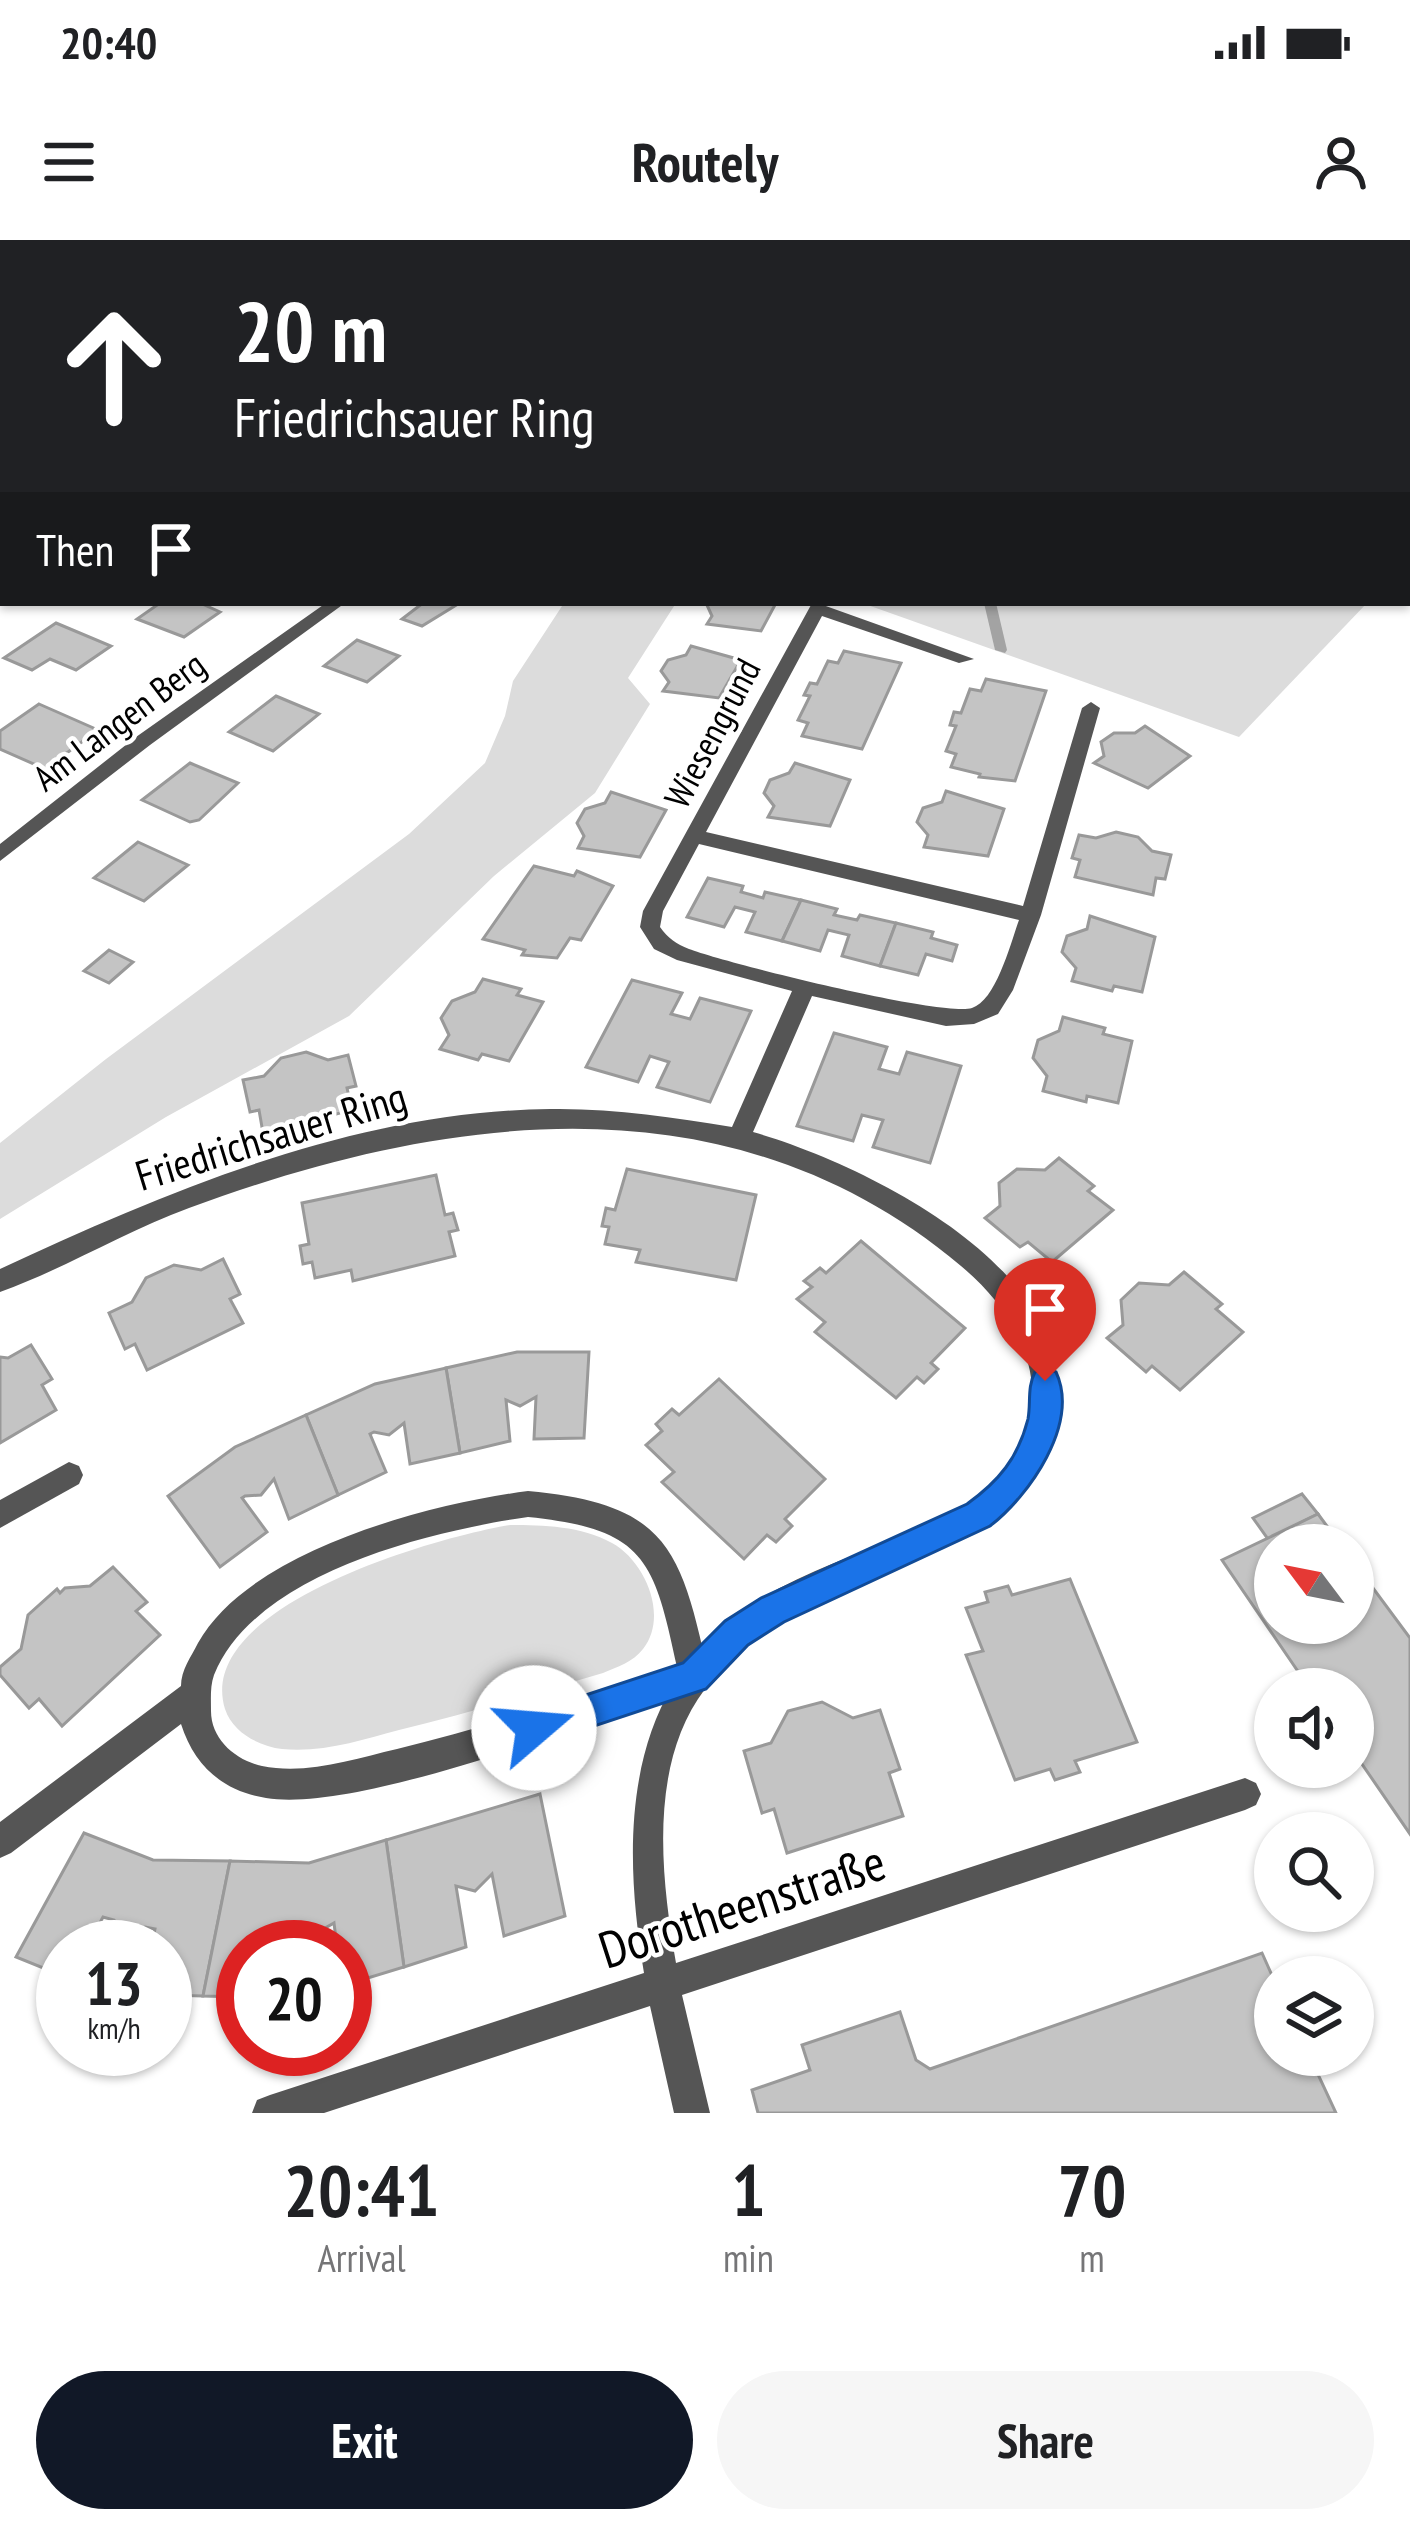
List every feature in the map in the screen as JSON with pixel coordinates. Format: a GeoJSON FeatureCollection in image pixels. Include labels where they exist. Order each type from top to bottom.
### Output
{"type":"FeatureCollection","features":[{"type":"Feature","properties":{"kind":"street","name":"Am Langen Berg"},"geometry":{"type":"LineString","coordinates":[[0,854],[143,741],[334,606]]}},
{"type":"Feature","properties":{"kind":"street","name":"Wiesengrund"},"geometry":{"type":"LineString","coordinates":[[965,659],[817,609],[652,910],[650,928],[662,944],[684,955],[920,1015],[967,1018],[989,1009],[1001,992],[1029,915],[1091,708]]}},
{"type":"Feature","properties":{"kind":"street","name":"Wiesengrund"},"geometry":{"type":"LineString","coordinates":[[694,836],[1029,915]]}},
{"type":"Feature","properties":{"kind":"street"},"geometry":{"type":"LineString","coordinates":[[739,1138],[805,987]]}},
{"type":"Feature","properties":{"kind":"street","name":"Friedrichsauer Ring"},"geometry":{"type":"LineString","coordinates":[[0,1280],[196,1197],[302,1161],[410,1134],[576,1116],[664,1123],[739,1138],[792,1155],[864,1189],[979,1265],[1022,1313],[1039,1346],[1045,1381],[1044,1416],[1027,1467],[994,1505],[753,1621],[694,1677],[663,1740],[649,1821],[648,1885],[663,1986],[692,2113]]}},
{"type":"Feature","properties":{"kind":"street"},"geometry":{"type":"LineString","coordinates":[[0,1515],[69,1475]]}},
{"type":"Feature","properties":{"kind":"street"},"geometry":{"type":"LineString","coordinates":[[528,1504],[609,1518],[658,1551],[677,1599],[694,1677],[443,1754],[340,1778],[288,1784],[250,1779],[218,1762],[200,1739],[194,1695],[200,1672],[222,1634],[277,1585],[332,1557],[424,1523],[485,1508],[528,1504]]}},
{"type":"Feature","properties":{"kind":"street"},"geometry":{"type":"LineString","coordinates":[[0,1842],[194,1695]]}},
{"type":"Feature","properties":{"kind":"street","name":"Dorotheenstraße"},"geometry":{"type":"LineString","coordinates":[[270,2113],[1245,1795]]}},
{"type":"Feature","properties":{"kind":"shaded area"},"geometry":{"type":"Polygon","coordinates":[[[562,606],[674,606],[628,678],[650,704],[595,793],[494,876],[349,1016],[166,1117],[0,1219],[0,1143],[409,834],[485,763],[505,716],[513,681],[562,606]]]}},
{"type":"Feature","properties":{"kind":"shaded area"},"geometry":{"type":"Polygon","coordinates":[[[870,606],[1364,606],[1239,737],[870,606]]]}},
{"type":"Feature","properties":{"kind":"shaded area"},"geometry":{"type":"Polygon","coordinates":[[[510,1525],[575,1530],[624,1551],[643,1576],[653,1606],[650,1636],[639,1654],[603,1673],[327,1747],[273,1747],[234,1725],[225,1709],[225,1672],[246,1638],[283,1608],[381,1561],[510,1525]]]}},
{"type":"Feature","properties":{"kind":"building"},"geometry":{"type":"Polygon","coordinates":[[[156,606],[207,606],[220,612],[184,637],[137,619],[156,606]]]}},
{"type":"Feature","properties":{"kind":"building"},"geometry":{"type":"Polygon","coordinates":[[[419,606],[455,606],[422,626],[402,619],[419,606]]]}},
{"type":"Feature","properties":{"kind":"building"},"geometry":{"type":"Polygon","coordinates":[[[707,606],[774,606],[761,631],[707,624],[712,616],[707,606]]]}},
{"type":"Feature","properties":{"kind":"building"},"geometry":{"type":"Polygon","coordinates":[[[56,623],[111,646],[76,670],[50,659],[32,670],[4,658],[56,623]]]}},
{"type":"Feature","properties":{"kind":"building"},"geometry":{"type":"Polygon","coordinates":[[[357,640],[399,656],[367,682],[324,666],[357,640]]]}},
{"type":"Feature","properties":{"kind":"building"},"geometry":{"type":"Polygon","coordinates":[[[691,646],[741,660],[719,698],[663,691],[669,682],[661,671],[668,660],[686,655],[691,646]]]}},
{"type":"Feature","properties":{"kind":"building"},"geometry":{"type":"Polygon","coordinates":[[[844,651],[901,663],[862,749],[802,736],[808,723],[798,720],[810,696],[804,695],[810,683],[817,684],[828,661],[838,663],[844,651]]]}},
{"type":"Feature","properties":{"kind":"building"},"geometry":{"type":"Polygon","coordinates":[[[986,679],[1046,691],[1015,781],[979,777],[951,767],[956,754],[946,751],[956,726],[950,725],[954,712],[961,713],[970,689],[981,691],[986,679]]]}},
{"type":"Feature","properties":{"kind":"building"},"geometry":{"type":"Polygon","coordinates":[[[276,696],[319,714],[273,751],[229,732],[276,696]]]}},
{"type":"Feature","properties":{"kind":"building"},"geometry":{"type":"Polygon","coordinates":[[[39,704],[98,730],[45,769],[0,749],[0,731],[39,704]]]}},
{"type":"Feature","properties":{"kind":"building"},"geometry":{"type":"Polygon","coordinates":[[[1145,726],[1190,756],[1148,788],[1094,763],[1104,756],[1101,742],[1114,733],[1135,733],[1145,726]]]}},
{"type":"Feature","properties":{"kind":"building"},"geometry":{"type":"Polygon","coordinates":[[[190,763],[238,783],[199,820],[190,822],[142,800],[190,763]]]}},
{"type":"Feature","properties":{"kind":"building"},"geometry":{"type":"Polygon","coordinates":[[[795,763],[850,780],[830,826],[768,817],[774,806],[764,793],[770,780],[789,773],[795,763]]]}},
{"type":"Feature","properties":{"kind":"building"},"geometry":{"type":"Polygon","coordinates":[[[946,791],[1004,809],[988,856],[924,847],[928,835],[917,822],[923,808],[942,802],[946,791]]]}},
{"type":"Feature","properties":{"kind":"building"},"geometry":{"type":"Polygon","coordinates":[[[611,792],[666,810],[640,857],[578,848],[584,836],[577,823],[585,809],[605,803],[611,792]]]}},
{"type":"Feature","properties":{"kind":"building"},"geometry":{"type":"Polygon","coordinates":[[[1116,832],[1138,837],[1152,851],[1171,855],[1165,879],[1156,878],[1153,895],[1075,877],[1080,860],[1072,858],[1079,835],[1096,838],[1116,832]]]}},
{"type":"Feature","properties":{"kind":"building"},"geometry":{"type":"Polygon","coordinates":[[[138,842],[188,865],[144,901],[94,878],[138,842]]]}},
{"type":"Feature","properties":{"kind":"building"},"geometry":{"type":"Polygon","coordinates":[[[534,866],[574,876],[577,871],[613,886],[581,940],[570,938],[557,958],[522,955],[525,950],[483,939],[534,866]]]}},
{"type":"Feature","properties":{"kind":"building"},"geometry":{"type":"Polygon","coordinates":[[[708,878],[743,886],[741,892],[763,898],[765,892],[801,900],[782,941],[746,932],[755,912],[735,907],[724,927],[687,917],[708,878]]]}},
{"type":"Feature","properties":{"kind":"building"},"geometry":{"type":"Polygon","coordinates":[[[801,900],[837,909],[834,915],[896,923],[880,966],[842,956],[849,935],[828,930],[820,951],[782,941],[801,900]]]}},
{"type":"Feature","properties":{"kind":"building"},"geometry":{"type":"Polygon","coordinates":[[[1090,916],[1155,937],[1142,992],[1114,986],[1112,991],[1072,981],[1076,968],[1062,952],[1067,936],[1087,929],[1090,916]]]}},
{"type":"Feature","properties":{"kind":"building"},"geometry":{"type":"Polygon","coordinates":[[[896,923],[933,932],[931,938],[957,945],[952,961],[926,954],[918,975],[880,966],[896,923]]]}},
{"type":"Feature","properties":{"kind":"building"},"geometry":{"type":"Polygon","coordinates":[[[109,950],[133,962],[109,983],[84,971],[109,950]]]}},
{"type":"Feature","properties":{"kind":"building"},"geometry":{"type":"Polygon","coordinates":[[[483,979],[521,989],[517,995],[543,1002],[509,1061],[482,1054],[478,1060],[440,1049],[449,1035],[441,1018],[452,1001],[475,992],[483,979]]]}},
{"type":"Feature","properties":{"kind":"building"},"geometry":{"type":"Polygon","coordinates":[[[632,980],[682,993],[671,1014],[690,1019],[700,998],[751,1011],[710,1102],[657,1087],[669,1062],[650,1056],[638,1082],[586,1067],[632,980]]]}},
{"type":"Feature","properties":{"kind":"building"},"geometry":{"type":"Polygon","coordinates":[[[1063,1017],[1132,1041],[1118,1103],[1087,1096],[1086,1102],[1043,1091],[1047,1076],[1033,1058],[1038,1040],[1059,1031],[1063,1017]]]}},
{"type":"Feature","properties":{"kind":"building"},"geometry":{"type":"Polygon","coordinates":[[[834,1033],[887,1047],[879,1069],[899,1074],[907,1052],[961,1066],[930,1163],[873,1147],[883,1120],[862,1115],[853,1141],[797,1126],[834,1033]]]}},
{"type":"Feature","properties":{"kind":"building"},"geometry":{"type":"Polygon","coordinates":[[[306,1052],[328,1060],[348,1055],[356,1086],[347,1088],[352,1110],[263,1133],[259,1110],[250,1112],[243,1080],[264,1076],[281,1058],[306,1052]]]}},
{"type":"Feature","properties":{"kind":"building"},"geometry":{"type":"Polygon","coordinates":[[[1059,1158],[1094,1186],[1088,1191],[1113,1210],[1052,1262],[1028,1242],[1020,1247],[985,1218],[1000,1206],[999,1183],[1017,1169],[1045,1170],[1059,1158]]]}},
{"type":"Feature","properties":{"kind":"building"},"geometry":{"type":"Polygon","coordinates":[[[627,1169],[756,1195],[736,1280],[636,1262],[640,1250],[605,1244],[606,1208],[615,1210],[627,1169]]]}},
{"type":"Feature","properties":{"kind":"building"},"geometry":{"type":"Polygon","coordinates":[[[436,1175],[445,1215],[453,1213],[458,1230],[449,1232],[455,1256],[353,1281],[351,1270],[315,1278],[312,1262],[303,1264],[300,1246],[309,1244],[302,1203],[436,1175]]]}},
{"type":"Feature","properties":{"kind":"building"},"geometry":{"type":"Polygon","coordinates":[[[861,1241],[965,1328],[931,1363],[938,1369],[924,1383],[917,1377],[896,1398],[815,1332],[825,1322],[797,1299],[812,1287],[804,1281],[820,1268],[826,1273],[861,1241]]]}},
{"type":"Feature","properties":{"kind":"building"},"geometry":{"type":"Polygon","coordinates":[[[223,1259],[240,1294],[230,1299],[243,1323],[147,1370],[135,1344],[125,1349],[109,1313],[132,1302],[146,1278],[174,1265],[201,1270],[223,1259]]]}},
{"type":"Feature","properties":{"kind":"building"},"geometry":{"type":"Polygon","coordinates":[[[1184,1272],[1222,1304],[1216,1309],[1243,1332],[1180,1390],[1152,1366],[1146,1372],[1107,1338],[1123,1325],[1121,1300],[1139,1283],[1169,1285],[1184,1272]]]}},
{"type":"Feature","properties":{"kind":"building"},"geometry":{"type":"Polygon","coordinates":[[[31,1345],[52,1379],[42,1385],[56,1410],[0,1443],[0,1357],[8,1358],[31,1345]]]}},
{"type":"Feature","properties":{"kind":"building"},"geometry":{"type":"Polygon","coordinates":[[[517,1352],[589,1352],[584,1438],[534,1439],[536,1397],[520,1406],[506,1400],[510,1441],[460,1453],[446,1368],[517,1352]]]}},
{"type":"Feature","properties":{"kind":"building"},"geometry":{"type":"Polygon","coordinates":[[[446,1368],[460,1453],[410,1464],[404,1423],[389,1435],[374,1432],[370,1434],[386,1472],[338,1495],[306,1415],[375,1384],[446,1368]]]}},
{"type":"Feature","properties":{"kind":"building"},"geometry":{"type":"Polygon","coordinates":[[[719,1379],[825,1479],[785,1519],[792,1526],[776,1542],[767,1535],[744,1559],[662,1482],[674,1472],[646,1445],[662,1431],[656,1424],[672,1409],[679,1415],[719,1379]]]}},
{"type":"Feature","properties":{"kind":"building"},"geometry":{"type":"Polygon","coordinates":[[[306,1415],[338,1495],[289,1519],[274,1479],[261,1495],[245,1496],[242,1498],[267,1532],[220,1567],[168,1496],[235,1447],[306,1415]]]}},
{"type":"Feature","properties":{"kind":"building"},"geometry":{"type":"Polygon","coordinates":[[[1302,1494],[1318,1514],[1298,1524],[1257,1524],[1253,1518],[1302,1494]]]}},
{"type":"Feature","properties":{"kind":"building"},"geometry":{"type":"Polygon","coordinates":[[[1318,1514],[1325,1524],[1297,1524],[1318,1514]]]}},
{"type":"Feature","properties":{"kind":"building"},"geometry":{"type":"Polygon","coordinates":[[[1254,1545],[1254,1607],[1222,1560],[1254,1545]]]}},
{"type":"Feature","properties":{"kind":"building"},"geometry":{"type":"Polygon","coordinates":[[[113,1567],[147,1602],[136,1611],[160,1635],[62,1726],[39,1699],[29,1708],[0,1675],[0,1667],[21,1649],[28,1615],[57,1589],[60,1593],[65,1588],[90,1586],[113,1567]]]}},
{"type":"Feature","properties":{"kind":"building"},"geometry":{"type":"Polygon","coordinates":[[[1070,1579],[1137,1742],[1075,1761],[1080,1772],[1055,1780],[1050,1769],[1015,1780],[966,1655],[983,1651],[966,1608],[988,1602],[985,1592],[1008,1586],[1012,1595],[1070,1579]]]}},
{"type":"Feature","properties":{"kind":"building"},"geometry":{"type":"Polygon","coordinates":[[[1374,1589],[1410,1638],[1410,1834],[1374,1782],[1374,1668],[1296,1668],[1279,1644],[1374,1644],[1374,1589]]]}},
{"type":"Feature","properties":{"kind":"building"},"geometry":{"type":"Polygon","coordinates":[[[822,1702],[853,1718],[880,1710],[900,1769],[889,1773],[903,1816],[787,1853],[774,1809],[762,1813],[744,1751],[771,1743],[788,1711],[822,1702]]]}},
{"type":"Feature","properties":{"kind":"building"},"geometry":{"type":"Polygon","coordinates":[[[540,1794],[565,1916],[504,1936],[492,1874],[475,1891],[456,1886],[466,1947],[404,1967],[386,1840],[540,1794]]]}},
{"type":"Feature","properties":{"kind":"building"},"geometry":{"type":"Polygon","coordinates":[[[84,1833],[153,1860],[230,1861],[203,1996],[192,1996],[192,1920],[36,1920],[84,1833]]]}},
{"type":"Feature","properties":{"kind":"building"},"geometry":{"type":"Polygon","coordinates":[[[386,1840],[404,1967],[372,1977],[372,1920],[218,1920],[230,1861],[309,1863],[386,1840]]]}},
{"type":"Feature","properties":{"kind":"building"},"geometry":{"type":"Polygon","coordinates":[[[36,1921],[36,1965],[16,1957],[36,1921]]]}},
{"type":"Feature","properties":{"kind":"building"},"geometry":{"type":"Polygon","coordinates":[[[216,1931],[216,1996],[203,1996],[216,1931]]]}},
{"type":"Feature","properties":{"kind":"building"},"geometry":{"type":"Polygon","coordinates":[[[1262,1953],[1254,1956],[1254,2076],[1319,2076],[1336,2113],[758,2113],[752,2090],[810,2070],[802,2045],[900,2012],[916,2060],[930,2069],[1262,1953]]]}},
{"type":"Feature","properties":{"kind":"waterway"},"geometry":{"type":"LineString","coordinates":[[991,606],[1001,650]]}},
{"type":"Feature","properties":{"kind":"route"},"geometry":{"type":"LineString","coordinates":[[534,1728],[694,1677],[736,1633],[772,1610],[979,1515],[1006,1494],[1027,1467],[1044,1416],[1045,1381]]}}]}
